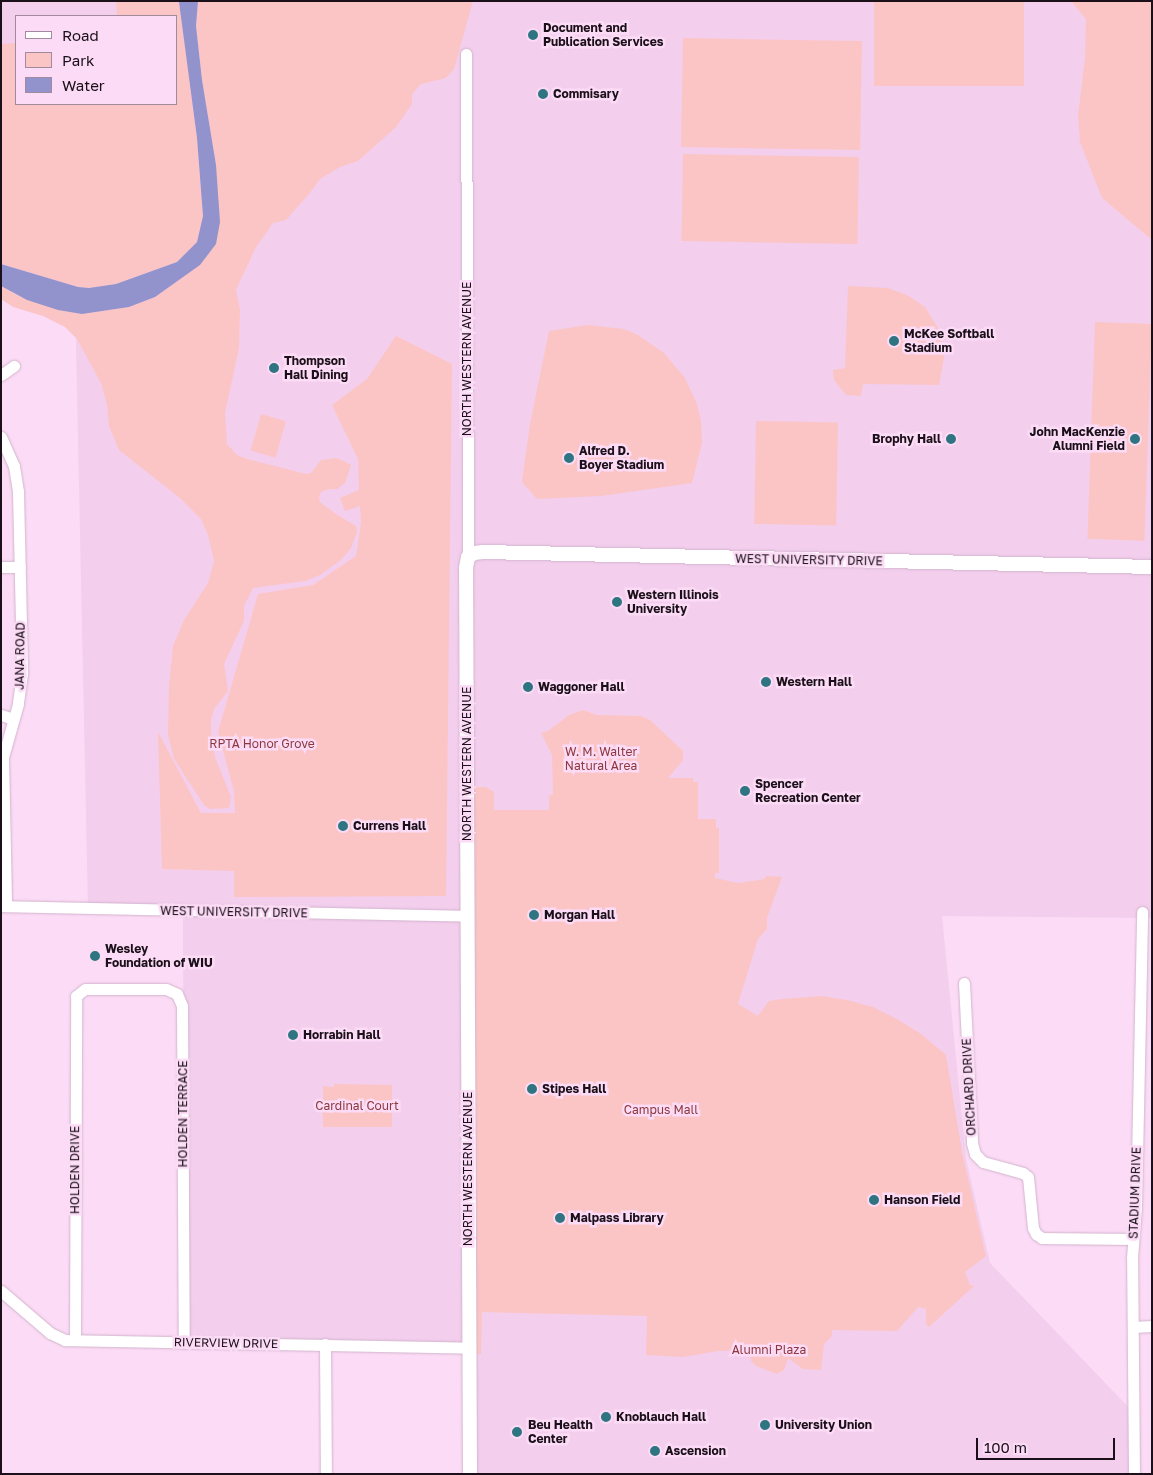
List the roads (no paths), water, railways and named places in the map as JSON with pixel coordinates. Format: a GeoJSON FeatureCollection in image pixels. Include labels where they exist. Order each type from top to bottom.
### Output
{"type":"FeatureCollection","features":[{"type":"Feature","properties":{"kind":"street","name":"NORTH WESTERN AVENUE"},"geometry":{"type":"LineString","coordinates":[[466,54],[468,1348],[470,1474]]}},
{"type":"Feature","properties":{"kind":"street"},"geometry":{"type":"LineString","coordinates":[[1,375],[14,366]]}},
{"type":"Feature","properties":{"kind":"street","name":"JANA ROAD"},"geometry":{"type":"LineString","coordinates":[[1,437],[14,466],[17,479],[22,674],[13,719],[5,744],[2,770],[4,906]]}},
{"type":"Feature","properties":{"kind":"street","name":"WEST UNIVERSITY DRIVE"},"geometry":{"type":"LineString","coordinates":[[468,558],[483,552],[1152,567]]}},
{"type":"Feature","properties":{"kind":"street"},"geometry":{"type":"LineString","coordinates":[[1,567],[20,567]]}},
{"type":"Feature","properties":{"kind":"street"},"geometry":{"type":"LineString","coordinates":[[1,715],[13,719]]}},
{"type":"Feature","properties":{"kind":"street","name":"WEST UNIVERSITY DRIVE"},"geometry":{"type":"LineString","coordinates":[[4,906],[467,916]]}},
{"type":"Feature","properties":{"kind":"street","name":"STADIUM DRIVE"},"geometry":{"type":"LineString","coordinates":[[1134,1474],[1133,1239],[1142,912]]}},
{"type":"Feature","properties":{"kind":"street","name":"ORCHARD DRIVE"},"geometry":{"type":"LineString","coordinates":[[964,984],[972,1143],[975,1154],[982,1162],[1022,1173],[1028,1177],[1033,1228],[1036,1234],[1042,1238],[1133,1239]]}},
{"type":"Feature","properties":{"kind":"street","name":"HOLDEN TERRACE"},"geometry":{"type":"LineString","coordinates":[[76,999],[80,991],[85,989],[166,989],[177,994],[182,1002],[184,1343]]}},
{"type":"Feature","properties":{"kind":"street","name":"HOLDEN DRIVE"},"geometry":{"type":"LineString","coordinates":[[75,1340],[76,999]]}},
{"type":"Feature","properties":{"kind":"street","name":"RIVERVIEW DRIVE"},"geometry":{"type":"LineString","coordinates":[[1,1291],[54,1336],[75,1340],[468,1348]]}},
{"type":"Feature","properties":{"kind":"street"},"geometry":{"type":"LineString","coordinates":[[1133,1327],[1152,1326]]}},
{"type":"Feature","properties":{"kind":"street"},"geometry":{"type":"LineString","coordinates":[[325,1344],[326,1474]]}},
{"type":"Feature","properties":{"kind":"water"},"geometry":{"type":"Polygon","coordinates":[[[198,1],[196,26],[202,80],[216,165],[220,222],[216,244],[200,265],[155,297],[129,307],[82,314],[58,310],[27,300],[1,286],[1,264],[78,287],[89,288],[116,284],[177,262],[197,242],[203,216],[197,138],[179,2],[198,1]]]}},
{"type":"Feature","properties":{"kind":"place","name":"Document and Publication Services"},"geometry":{"type":"Point","coordinates":[533,35]}},
{"type":"Feature","properties":{"kind":"place","name":"Commisary"},"geometry":{"type":"Point","coordinates":[543,94]}},
{"type":"Feature","properties":{"kind":"place","name":"McKee Softball Stadium"},"geometry":{"type":"Point","coordinates":[894,341]}},
{"type":"Feature","properties":{"kind":"place","name":"Thompson Hall Dining"},"geometry":{"type":"Point","coordinates":[274,368]}},
{"type":"Feature","properties":{"kind":"place","name":"Brophy Hall"},"geometry":{"type":"Point","coordinates":[951,439]}},
{"type":"Feature","properties":{"kind":"place","name":"John MacKenzie Alumni Field"},"geometry":{"type":"Point","coordinates":[1135,439]}},
{"type":"Feature","properties":{"kind":"place","name":"Alfred D. Boyer Stadium"},"geometry":{"type":"Point","coordinates":[569,458]}},
{"type":"Feature","properties":{"kind":"place","name":"Western Illinois University"},"geometry":{"type":"Point","coordinates":[617,602]}},
{"type":"Feature","properties":{"kind":"place","name":"Western Hall"},"geometry":{"type":"Point","coordinates":[766,682]}},
{"type":"Feature","properties":{"kind":"place","name":"Waggoner Hall"},"geometry":{"type":"Point","coordinates":[528,687]}},
{"type":"Feature","properties":{"kind":"place","name":"Spencer Recreation Center"},"geometry":{"type":"Point","coordinates":[745,791]}},
{"type":"Feature","properties":{"kind":"place","name":"Currens Hall"},"geometry":{"type":"Point","coordinates":[343,826]}},
{"type":"Feature","properties":{"kind":"place","name":"Morgan Hall"},"geometry":{"type":"Point","coordinates":[534,915]}},
{"type":"Feature","properties":{"kind":"place","name":"Wesley Foundation of WIU"},"geometry":{"type":"Point","coordinates":[95,956]}},
{"type":"Feature","properties":{"kind":"place","name":"Horrabin Hall"},"geometry":{"type":"Point","coordinates":[293,1035]}},
{"type":"Feature","properties":{"kind":"place","name":"Stipes Hall"},"geometry":{"type":"Point","coordinates":[532,1089]}},
{"type":"Feature","properties":{"kind":"place","name":"Hanson Field"},"geometry":{"type":"Point","coordinates":[874,1200]}},
{"type":"Feature","properties":{"kind":"place","name":"Malpass Library"},"geometry":{"type":"Point","coordinates":[560,1218]}},
{"type":"Feature","properties":{"kind":"place","name":"Knoblauch Hall"},"geometry":{"type":"Point","coordinates":[606,1417]}},
{"type":"Feature","properties":{"kind":"place","name":"University Union"},"geometry":{"type":"Point","coordinates":[765,1425]}},
{"type":"Feature","properties":{"kind":"place","name":"Beu Health Center"},"geometry":{"type":"Point","coordinates":[517,1432]}},
{"type":"Feature","properties":{"kind":"place","name":"Ascension"},"geometry":{"type":"Point","coordinates":[655,1451]}},
{"type":"Feature","properties":{"kind":"park label","name":"RPTA Honor Grove"},"geometry":{"type":"Point","coordinates":[262,744]}},
{"type":"Feature","properties":{"kind":"park label","name":"W. M. Walter Natural Area"},"geometry":{"type":"Point","coordinates":[601,759]}},
{"type":"Feature","properties":{"kind":"park label","name":"Cardinal Court"},"geometry":{"type":"Point","coordinates":[357,1106]}},
{"type":"Feature","properties":{"kind":"park label","name":"Campus Mall"},"geometry":{"type":"Point","coordinates":[661,1110]}},
{"type":"Feature","properties":{"kind":"park label","name":"Alumni Plaza"},"geometry":{"type":"Point","coordinates":[769,1350]}}]}
